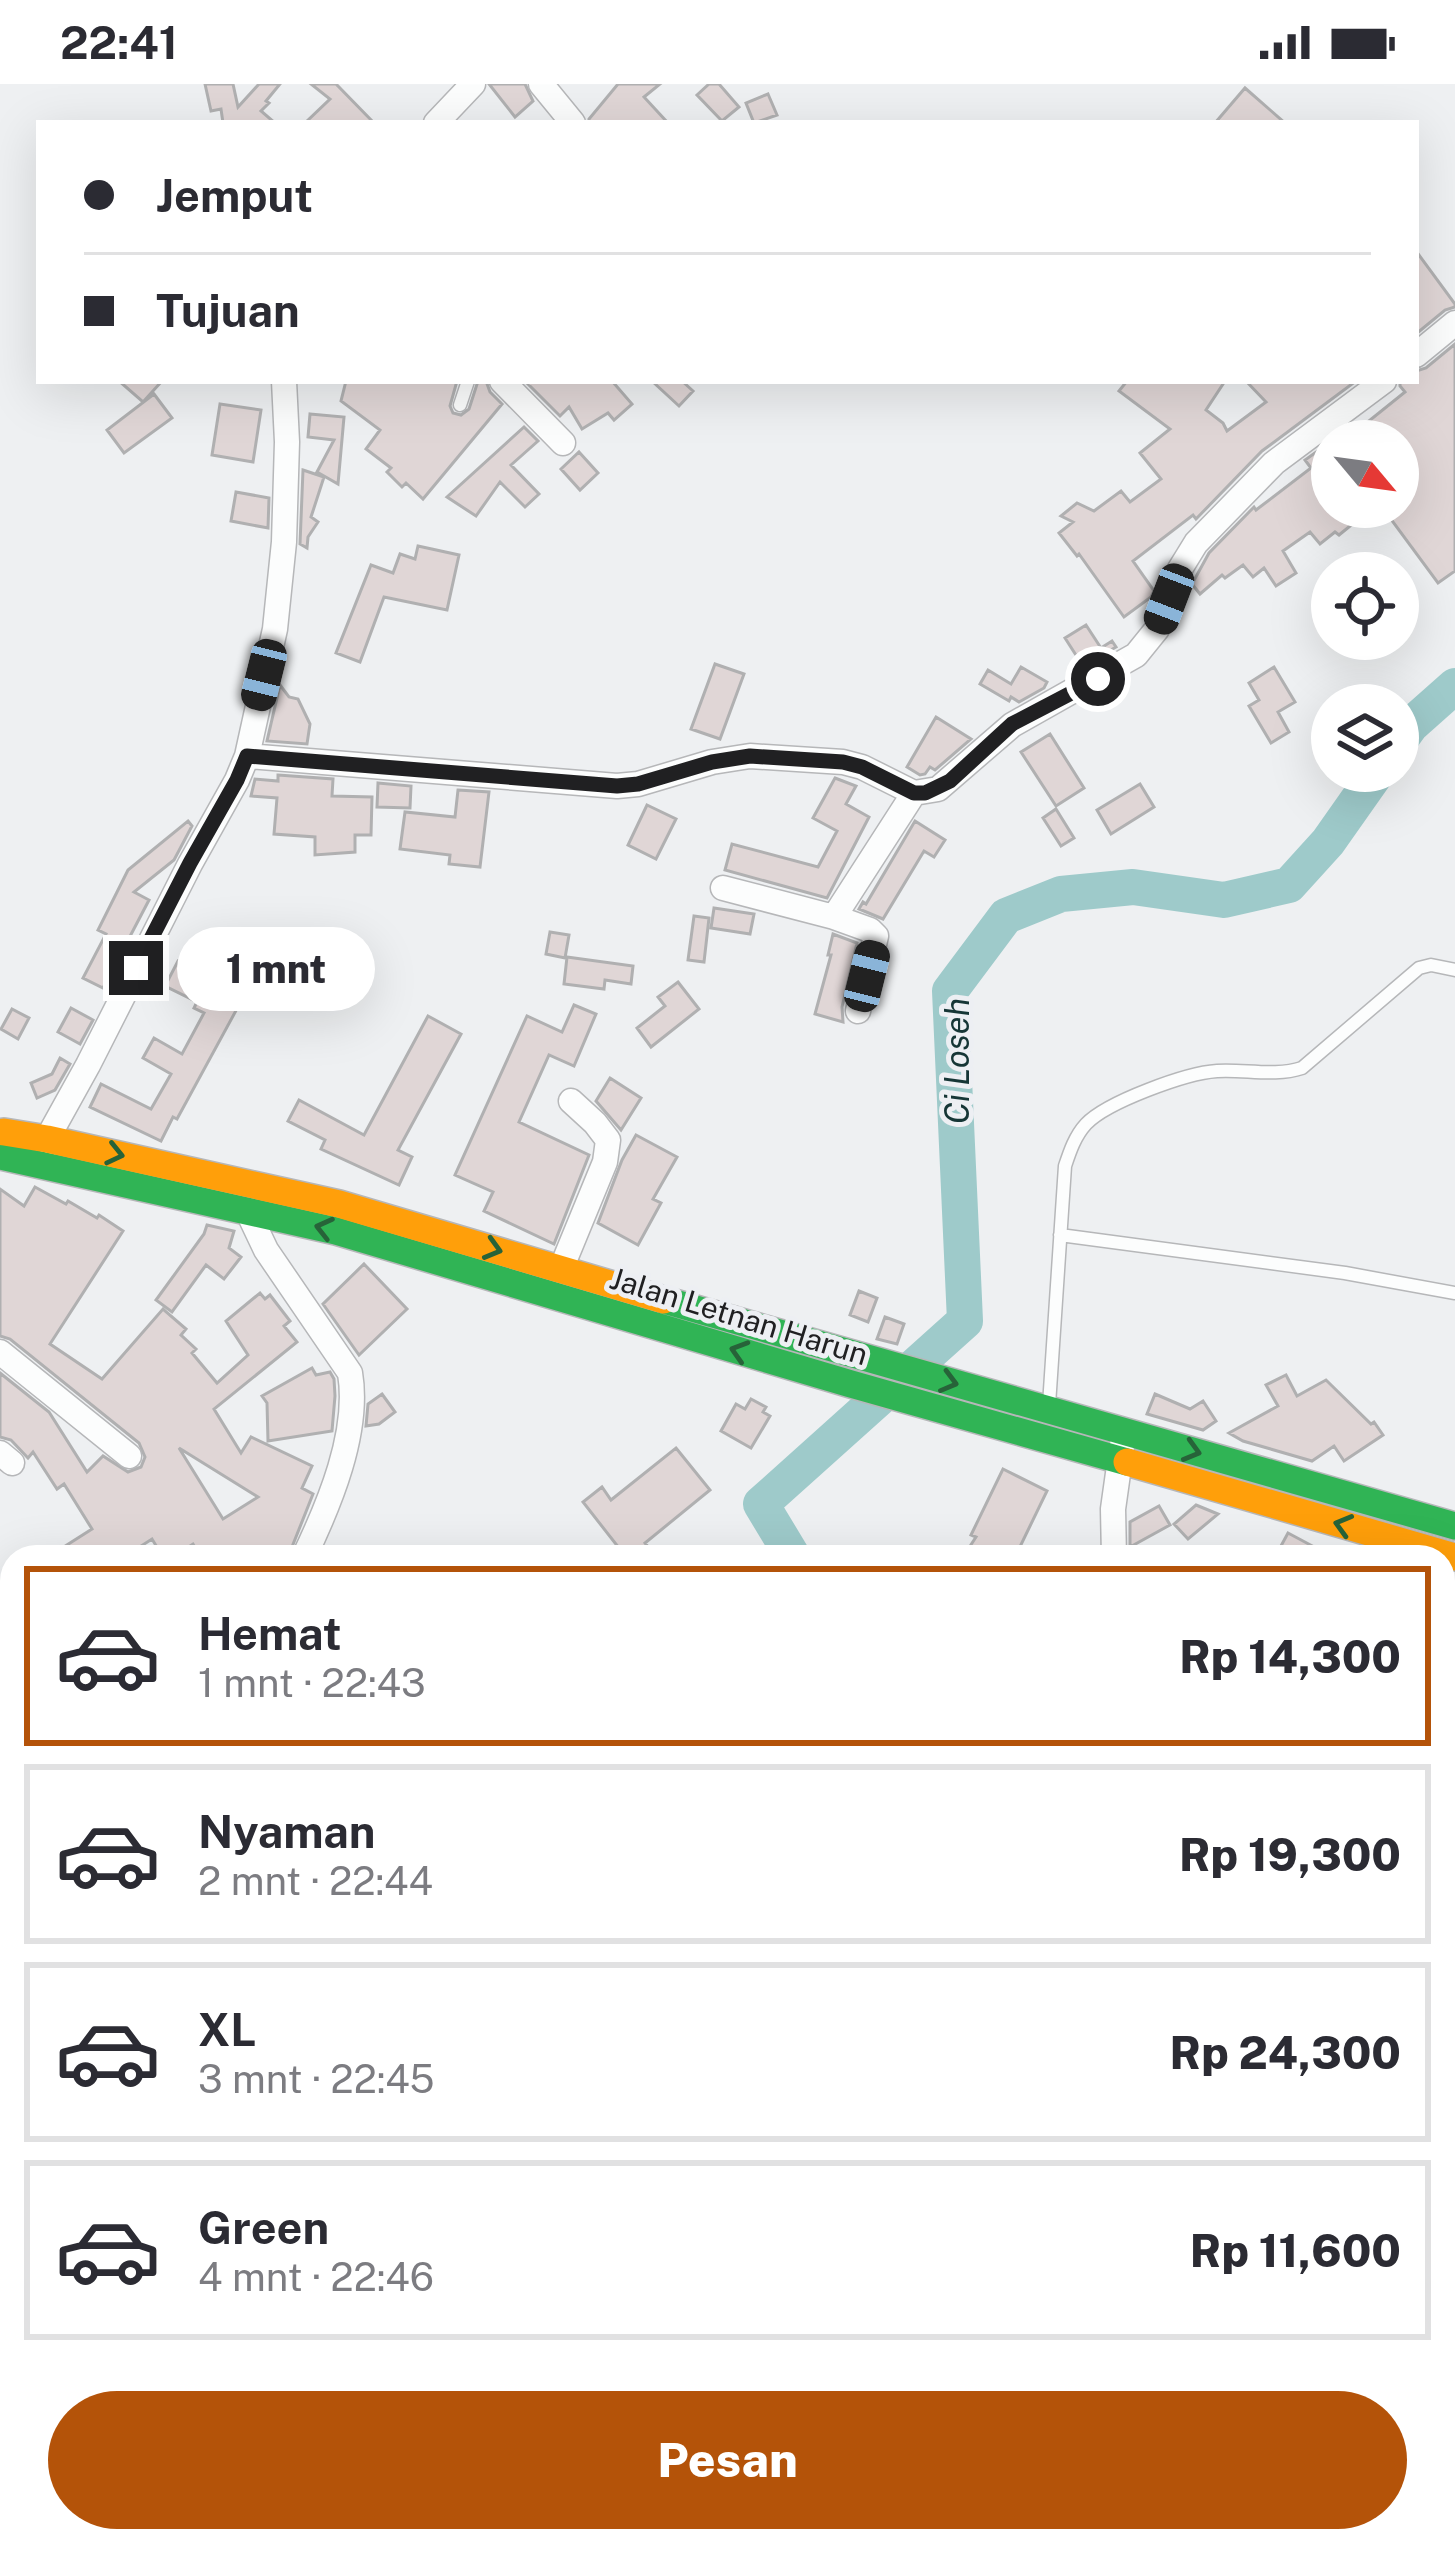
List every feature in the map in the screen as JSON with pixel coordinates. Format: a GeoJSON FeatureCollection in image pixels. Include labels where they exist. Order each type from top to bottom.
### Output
{"type":"FeatureCollection","features":[{"type":"Feature","properties":{"kind":"main road","name":"Jalan Letnan Harun"},"geometry":{"type":"LineString","coordinates":[[1,1139],[247,1210],[1040,1416],[1419,1545]]}},
{"type":"Feature","properties":{"kind":"main road","name":"Jalan Letnan Harun"},"geometry":{"type":"LineString","coordinates":[[43,1151],[339,1204],[561,1269],[854,1371]]}},
{"type":"Feature","properties":{"kind":"main road","name":"Jalan Letnan Harun"},"geometry":{"type":"LineString","coordinates":[[1122,1445],[1455,1526]]}},
{"type":"Feature","properties":{"kind":"street"},"geometry":{"type":"LineString","coordinates":[[439,120],[473,84]]}},
{"type":"Feature","properties":{"kind":"street"},"geometry":{"type":"LineString","coordinates":[[541,84],[571,120]]}},
{"type":"Feature","properties":{"kind":"street"},"geometry":{"type":"LineString","coordinates":[[1419,353],[1455,323]]}},
{"type":"Feature","properties":{"kind":"street"},"geometry":{"type":"LineString","coordinates":[[43,1151],[247,756],[275,629],[284,542],[284,384]]}},
{"type":"Feature","properties":{"kind":"street"},"geometry":{"type":"LineString","coordinates":[[505,384],[563,443]]}},
{"type":"Feature","properties":{"kind":"street"},"geometry":{"type":"LineString","coordinates":[[247,756],[617,786],[730,758],[824,759],[862,767],[914,793],[938,789],[1012,724],[1136,655],[1157,628],[1180,569],[1196,543],[1274,463],[1380,384]]}},
{"type":"Feature","properties":{"kind":"street"},"geometry":{"type":"LineString","coordinates":[[834,917],[914,793]]}},
{"type":"Feature","properties":{"kind":"street"},"geometry":{"type":"LineString","coordinates":[[723,889],[871,930],[876,936],[858,1011]]}},
{"type":"Feature","properties":{"kind":"street"},"geometry":{"type":"LineString","coordinates":[[561,1269],[604,1162],[608,1140],[572,1101]]}},
{"type":"Feature","properties":{"kind":"street"},"geometry":{"type":"LineString","coordinates":[[247,1210],[266,1250],[350,1373],[341,1462],[310,1545]]}},
{"type":"Feature","properties":{"kind":"street"},"geometry":{"type":"LineString","coordinates":[[0,1352],[129,1456]]}},
{"type":"Feature","properties":{"kind":"street"},"geometry":{"type":"LineString","coordinates":[[1114,1545],[1113,1509],[1122,1445]]}},
{"type":"Feature","properties":{"kind":"lane"},"geometry":{"type":"LineString","coordinates":[[460,405],[467,384]]}},
{"type":"Feature","properties":{"kind":"lane"},"geometry":{"type":"LineString","coordinates":[[1040,1416],[1065,1166],[1077,1135],[1099,1113],[1188,1075],[1302,1068],[1406,976],[1431,965],[1455,970]]}},
{"type":"Feature","properties":{"kind":"lane"},"geometry":{"type":"LineString","coordinates":[[1060,1235],[1345,1273],[1455,1293]]}},
{"type":"Feature","properties":{"kind":"building"},"geometry":{"type":"Polygon","coordinates":[[[205,84],[233,84],[238,107],[259,84],[280,84],[261,111],[272,120],[223,120],[221,109],[211,111],[205,84]]]}},
{"type":"Feature","properties":{"kind":"building"},"geometry":{"type":"Polygon","coordinates":[[[311,84],[336,84],[371,120],[308,120],[330,99],[311,84]]]}},
{"type":"Feature","properties":{"kind":"building"},"geometry":{"type":"Polygon","coordinates":[[[489,84],[525,84],[533,101],[515,117],[489,84]]]}},
{"type":"Feature","properties":{"kind":"building"},"geometry":{"type":"Polygon","coordinates":[[[618,84],[660,84],[644,97],[665,120],[589,119],[618,84]]]}},
{"type":"Feature","properties":{"kind":"building"},"geometry":{"type":"Polygon","coordinates":[[[709,84],[719,84],[739,107],[721,120],[697,95],[709,84]]]}},
{"type":"Feature","properties":{"kind":"building"},"geometry":{"type":"Polygon","coordinates":[[[1245,88],[1282,120],[1218,120],[1245,88]]]}},
{"type":"Feature","properties":{"kind":"building"},"geometry":{"type":"Polygon","coordinates":[[[768,94],[777,115],[753,120],[746,103],[768,94]]]}},
{"type":"Feature","properties":{"kind":"building"},"geometry":{"type":"Polygon","coordinates":[[[1419,255],[1455,304],[1419,332],[1419,255]]]}},
{"type":"Feature","properties":{"kind":"building"},"geometry":{"type":"Polygon","coordinates":[[[1455,344],[1455,571],[1438,583],[1397,528],[1419,528],[1419,420],[1370,420],[1405,392],[1400,384],[1419,384],[1419,370],[1455,344]]]}},
{"type":"Feature","properties":{"kind":"building"},"geometry":{"type":"Polygon","coordinates":[[[122,384],[159,384],[143,402],[122,384]]]}},
{"type":"Feature","properties":{"kind":"building"},"geometry":{"type":"Polygon","coordinates":[[[345,384],[456,384],[450,406],[461,415],[469,409],[477,384],[487,384],[502,404],[423,499],[406,483],[402,487],[387,472],[391,468],[366,449],[380,430],[341,401],[345,384]]]}},
{"type":"Feature","properties":{"kind":"building"},"geometry":{"type":"Polygon","coordinates":[[[528,384],[615,384],[632,404],[614,420],[608,413],[582,429],[569,407],[560,416],[528,384]]]}},
{"type":"Feature","properties":{"kind":"building"},"geometry":{"type":"Polygon","coordinates":[[[655,384],[685,384],[693,391],[679,406],[655,384]]]}},
{"type":"Feature","properties":{"kind":"building"},"geometry":{"type":"Polygon","coordinates":[[[1125,384],[1223,384],[1206,410],[1227,431],[1266,402],[1249,384],[1352,384],[1262,451],[1196,519],[1193,515],[1133,561],[1154,591],[1124,617],[1059,533],[1073,522],[1061,516],[1077,503],[1094,511],[1121,491],[1130,502],[1161,479],[1140,453],[1170,429],[1119,391],[1125,384]]]}},
{"type":"Feature","properties":{"kind":"building"},"geometry":{"type":"Polygon","coordinates":[[[154,394],[172,418],[124,453],[107,430],[154,394]]]}},
{"type":"Feature","properties":{"kind":"building"},"geometry":{"type":"Polygon","coordinates":[[[220,404],[261,410],[253,462],[212,455],[220,404]]]}},
{"type":"Feature","properties":{"kind":"building"},"geometry":{"type":"Polygon","coordinates":[[[310,414],[344,417],[338,484],[317,472],[334,440],[308,437],[310,414]]]}},
{"type":"Feature","properties":{"kind":"building"},"geometry":{"type":"Polygon","coordinates":[[[524,427],[538,441],[511,465],[539,494],[525,507],[500,482],[476,516],[447,497],[524,427]]]}},
{"type":"Feature","properties":{"kind":"building"},"geometry":{"type":"Polygon","coordinates":[[[579,452],[598,473],[580,490],[561,469],[579,452]]]}},
{"type":"Feature","properties":{"kind":"building"},"geometry":{"type":"Polygon","coordinates":[[[1311,468],[1311,528],[1348,528],[1320,544],[1310,532],[1283,551],[1296,573],[1276,586],[1264,568],[1253,577],[1243,565],[1200,594],[1192,584],[1209,553],[1254,507],[1256,510],[1311,468]]]}},
{"type":"Feature","properties":{"kind":"building"},"geometry":{"type":"Polygon","coordinates":[[[303,470],[324,477],[311,517],[318,522],[307,548],[300,544],[303,470]]]}},
{"type":"Feature","properties":{"kind":"building"},"geometry":{"type":"Polygon","coordinates":[[[236,492],[269,498],[268,528],[231,521],[236,492]]]}},
{"type":"Feature","properties":{"kind":"building"},"geometry":{"type":"Polygon","coordinates":[[[418,546],[459,555],[447,610],[384,597],[360,662],[336,653],[371,565],[393,573],[400,554],[415,559],[418,546]]]}},
{"type":"Feature","properties":{"kind":"building"},"geometry":{"type":"Polygon","coordinates":[[[1086,625],[1101,648],[1112,641],[1116,647],[1083,666],[1065,638],[1086,625]]]}},
{"type":"Feature","properties":{"kind":"building"},"geometry":{"type":"Polygon","coordinates":[[[715,664],[744,674],[720,739],[691,729],[715,664]]]}},
{"type":"Feature","properties":{"kind":"building"},"geometry":{"type":"Polygon","coordinates":[[[1021,667],[1047,682],[1019,702],[980,684],[988,670],[1011,684],[1021,667]]]}},
{"type":"Feature","properties":{"kind":"building"},"geometry":{"type":"Polygon","coordinates":[[[1274,667],[1295,702],[1278,712],[1289,732],[1271,743],[1249,706],[1259,700],[1249,683],[1274,667]]]}},
{"type":"Feature","properties":{"kind":"building"},"geometry":{"type":"Polygon","coordinates":[[[280,685],[289,697],[298,699],[310,724],[307,744],[267,741],[280,685]]]}},
{"type":"Feature","properties":{"kind":"building"},"geometry":{"type":"Polygon","coordinates":[[[936,717],[971,739],[935,770],[930,767],[920,775],[907,767],[936,717]]]}},
{"type":"Feature","properties":{"kind":"building"},"geometry":{"type":"Polygon","coordinates":[[[1050,734],[1084,788],[1056,806],[1021,752],[1050,734]]]}},
{"type":"Feature","properties":{"kind":"building"},"geometry":{"type":"Polygon","coordinates":[[[278,775],[333,779],[332,796],[372,797],[371,835],[355,835],[355,852],[315,855],[315,837],[274,834],[277,798],[251,796],[255,779],[278,781],[278,775]]]}},
{"type":"Feature","properties":{"kind":"building"},"geometry":{"type":"Polygon","coordinates":[[[835,778],[856,786],[846,804],[869,817],[827,898],[725,870],[732,844],[818,867],[837,831],[813,818],[835,778]]]}},
{"type":"Feature","properties":{"kind":"building"},"geometry":{"type":"Polygon","coordinates":[[[378,783],[411,786],[410,808],[377,807],[378,783]]]}},
{"type":"Feature","properties":{"kind":"building"},"geometry":{"type":"Polygon","coordinates":[[[1140,784],[1154,807],[1111,834],[1097,810],[1140,784]]]}},
{"type":"Feature","properties":{"kind":"building"},"geometry":{"type":"Polygon","coordinates":[[[458,790],[489,792],[480,867],[449,864],[450,855],[400,849],[405,812],[455,817],[458,790]]]}},
{"type":"Feature","properties":{"kind":"building"},"geometry":{"type":"Polygon","coordinates":[[[647,805],[676,819],[656,859],[628,845],[647,805]]]}},
{"type":"Feature","properties":{"kind":"building"},"geometry":{"type":"Polygon","coordinates":[[[1056,809],[1074,838],[1061,846],[1043,818],[1056,809]]]}},
{"type":"Feature","properties":{"kind":"building"},"geometry":{"type":"Polygon","coordinates":[[[188,821],[192,826],[174,860],[134,892],[149,900],[103,988],[83,978],[106,934],[98,930],[128,870],[188,821]]]}},
{"type":"Feature","properties":{"kind":"building"},"geometry":{"type":"Polygon","coordinates":[[[915,821],[945,840],[934,857],[924,851],[883,919],[859,909],[866,904],[915,821]]]}},
{"type":"Feature","properties":{"kind":"building"},"geometry":{"type":"Polygon","coordinates":[[[714,908],[754,914],[750,934],[711,928],[714,908]]]}},
{"type":"Feature","properties":{"kind":"building"},"geometry":{"type":"Polygon","coordinates":[[[694,916],[709,918],[704,962],[688,960],[694,916]]]}},
{"type":"Feature","properties":{"kind":"building"},"geometry":{"type":"Polygon","coordinates":[[[550,932],[569,935],[565,958],[546,954],[550,932]]]}},
{"type":"Feature","properties":{"kind":"building"},"geometry":{"type":"Polygon","coordinates":[[[833,934],[857,943],[842,1007],[843,1022],[815,1014],[833,934]]]}},
{"type":"Feature","properties":{"kind":"building"},"geometry":{"type":"Polygon","coordinates":[[[567,957],[633,966],[631,984],[605,980],[604,989],[564,984],[567,957]]]}},
{"type":"Feature","properties":{"kind":"building"},"geometry":{"type":"Polygon","coordinates":[[[178,961],[245,994],[161,1141],[90,1107],[101,1084],[151,1109],[171,1074],[143,1058],[154,1038],[182,1054],[204,1013],[194,1008],[197,1002],[165,986],[178,961]]]}},
{"type":"Feature","properties":{"kind":"building"},"geometry":{"type":"Polygon","coordinates":[[[678,982],[699,1009],[651,1047],[637,1028],[665,1006],[658,997],[678,982]]]}},
{"type":"Feature","properties":{"kind":"building"},"geometry":{"type":"Polygon","coordinates":[[[574,1005],[596,1014],[574,1066],[549,1055],[519,1122],[589,1155],[554,1244],[484,1211],[493,1192],[455,1175],[527,1016],[562,1032],[574,1005]]]}},
{"type":"Feature","properties":{"kind":"building"},"geometry":{"type":"Polygon","coordinates":[[[71,1008],[93,1020],[80,1044],[58,1032],[71,1008]]]}},
{"type":"Feature","properties":{"kind":"building"},"geometry":{"type":"Polygon","coordinates":[[[12,1009],[29,1018],[18,1039],[1,1029],[12,1009]]]}},
{"type":"Feature","properties":{"kind":"building"},"geometry":{"type":"Polygon","coordinates":[[[428,1016],[461,1034],[398,1150],[412,1157],[399,1185],[321,1149],[325,1140],[288,1121],[299,1100],[364,1135],[428,1016]]]}},
{"type":"Feature","properties":{"kind":"building"},"geometry":{"type":"Polygon","coordinates":[[[60,1058],[70,1064],[55,1090],[37,1098],[31,1083],[52,1074],[60,1058]]]}},
{"type":"Feature","properties":{"kind":"building"},"geometry":{"type":"Polygon","coordinates":[[[610,1078],[641,1098],[621,1130],[596,1101],[610,1078]]]}},
{"type":"Feature","properties":{"kind":"building"},"geometry":{"type":"Polygon","coordinates":[[[636,1135],[677,1157],[653,1199],[661,1203],[638,1245],[598,1223],[636,1135]]]}},
{"type":"Feature","properties":{"kind":"building"},"geometry":{"type":"Polygon","coordinates":[[[35,1187],[123,1231],[50,1344],[102,1379],[163,1309],[186,1329],[181,1335],[217,1383],[248,1355],[226,1321],[260,1293],[265,1299],[270,1295],[290,1321],[284,1326],[297,1342],[214,1409],[241,1453],[251,1437],[312,1466],[302,1488],[313,1494],[293,1545],[156,1545],[152,1539],[143,1545],[67,1545],[92,1529],[64,1484],[57,1489],[33,1452],[28,1458],[11,1440],[0,1437],[0,1373],[49,1412],[87,1472],[103,1456],[128,1472],[141,1467],[145,1457],[139,1443],[10,1339],[0,1336],[0,1189],[24,1206],[35,1187]],[[179,1448],[223,1519],[258,1497],[179,1448]]]}},
{"type":"Feature","properties":{"kind":"building"},"geometry":{"type":"Polygon","coordinates":[[[207,1225],[234,1231],[229,1248],[241,1257],[224,1279],[206,1265],[172,1312],[156,1300],[207,1225]]]}},
{"type":"Feature","properties":{"kind":"building"},"geometry":{"type":"Polygon","coordinates":[[[364,1264],[407,1309],[359,1355],[323,1304],[364,1264]]]}},
{"type":"Feature","properties":{"kind":"building"},"geometry":{"type":"Polygon","coordinates":[[[859,1291],[877,1298],[868,1322],[850,1315],[859,1291]]]}},
{"type":"Feature","properties":{"kind":"building"},"geometry":{"type":"Polygon","coordinates":[[[885,1317],[904,1324],[897,1344],[877,1339],[885,1317]]]}},
{"type":"Feature","properties":{"kind":"building"},"geometry":{"type":"Polygon","coordinates":[[[312,1368],[316,1375],[330,1372],[334,1379],[332,1431],[268,1441],[267,1403],[262,1396],[312,1368]]]}},
{"type":"Feature","properties":{"kind":"building"},"geometry":{"type":"Polygon","coordinates":[[[1286,1375],[1297,1396],[1326,1380],[1383,1435],[1344,1461],[1334,1446],[1312,1461],[1229,1433],[1278,1406],[1266,1385],[1286,1375]]]}},
{"type":"Feature","properties":{"kind":"building"},"geometry":{"type":"Polygon","coordinates":[[[382,1394],[395,1412],[379,1424],[366,1426],[368,1404],[382,1394]]]}},
{"type":"Feature","properties":{"kind":"building"},"geometry":{"type":"Polygon","coordinates":[[[1155,1394],[1190,1409],[1203,1401],[1216,1421],[1203,1430],[1147,1414],[1155,1394]]]}},
{"type":"Feature","properties":{"kind":"building"},"geometry":{"type":"Polygon","coordinates":[[[751,1399],[766,1407],[763,1412],[770,1416],[751,1448],[721,1431],[736,1404],[745,1409],[751,1399]]]}},
{"type":"Feature","properties":{"kind":"building"},"geometry":{"type":"Polygon","coordinates":[[[676,1448],[710,1490],[647,1545],[617,1545],[583,1502],[602,1487],[611,1500],[676,1448]]]}},
{"type":"Feature","properties":{"kind":"building"},"geometry":{"type":"Polygon","coordinates":[[[1003,1469],[1047,1491],[1021,1545],[971,1545],[976,1537],[971,1535],[1003,1469]]]}},
{"type":"Feature","properties":{"kind":"building"},"geometry":{"type":"Polygon","coordinates":[[[1196,1505],[1218,1514],[1188,1539],[1174,1524],[1196,1505]]]}},
{"type":"Feature","properties":{"kind":"building"},"geometry":{"type":"Polygon","coordinates":[[[1159,1506],[1170,1525],[1130,1545],[1130,1522],[1159,1506]]]}},
{"type":"Feature","properties":{"kind":"building"},"geometry":{"type":"Polygon","coordinates":[[[1288,1533],[1310,1545],[1282,1545],[1288,1533]]]}},
{"type":"Feature","properties":{"kind":"waterway","name":"Ci Loseh"},"geometry":{"type":"LineString","coordinates":[[1419,718],[1455,686]]}},
{"type":"Feature","properties":{"kind":"waterway","name":"Ci Loseh"},"geometry":{"type":"LineString","coordinates":[[786,1545],[761,1504],[965,1321],[950,991],[1006,916],[1061,894],[1133,887],[1224,900],[1289,885],[1328,842],[1363,792]]}},
{"type":"Feature","properties":{"kind":"traffic: fast"},"geometry":{"type":"LineString","coordinates":[[0,1156],[336,1231],[1127,1462]]}},
{"type":"Feature","properties":{"kind":"traffic: fast"},"geometry":{"type":"LineString","coordinates":[[664,1300],[1455,1526]]}},
{"type":"Feature","properties":{"kind":"traffic: slow"},"geometry":{"type":"LineString","coordinates":[[4,1132],[339,1204],[664,1300]]}},
{"type":"Feature","properties":{"kind":"traffic: slow"},"geometry":{"type":"LineString","coordinates":[[1127,1462],[1414,1545]]}},
{"type":"Feature","properties":{"kind":"route"},"geometry":{"type":"LineString","coordinates":[[136,968],[247,756],[617,786],[730,758],[824,759],[862,767],[914,793],[925,793],[950,781],[1012,724],[1098,679]]}}]}
